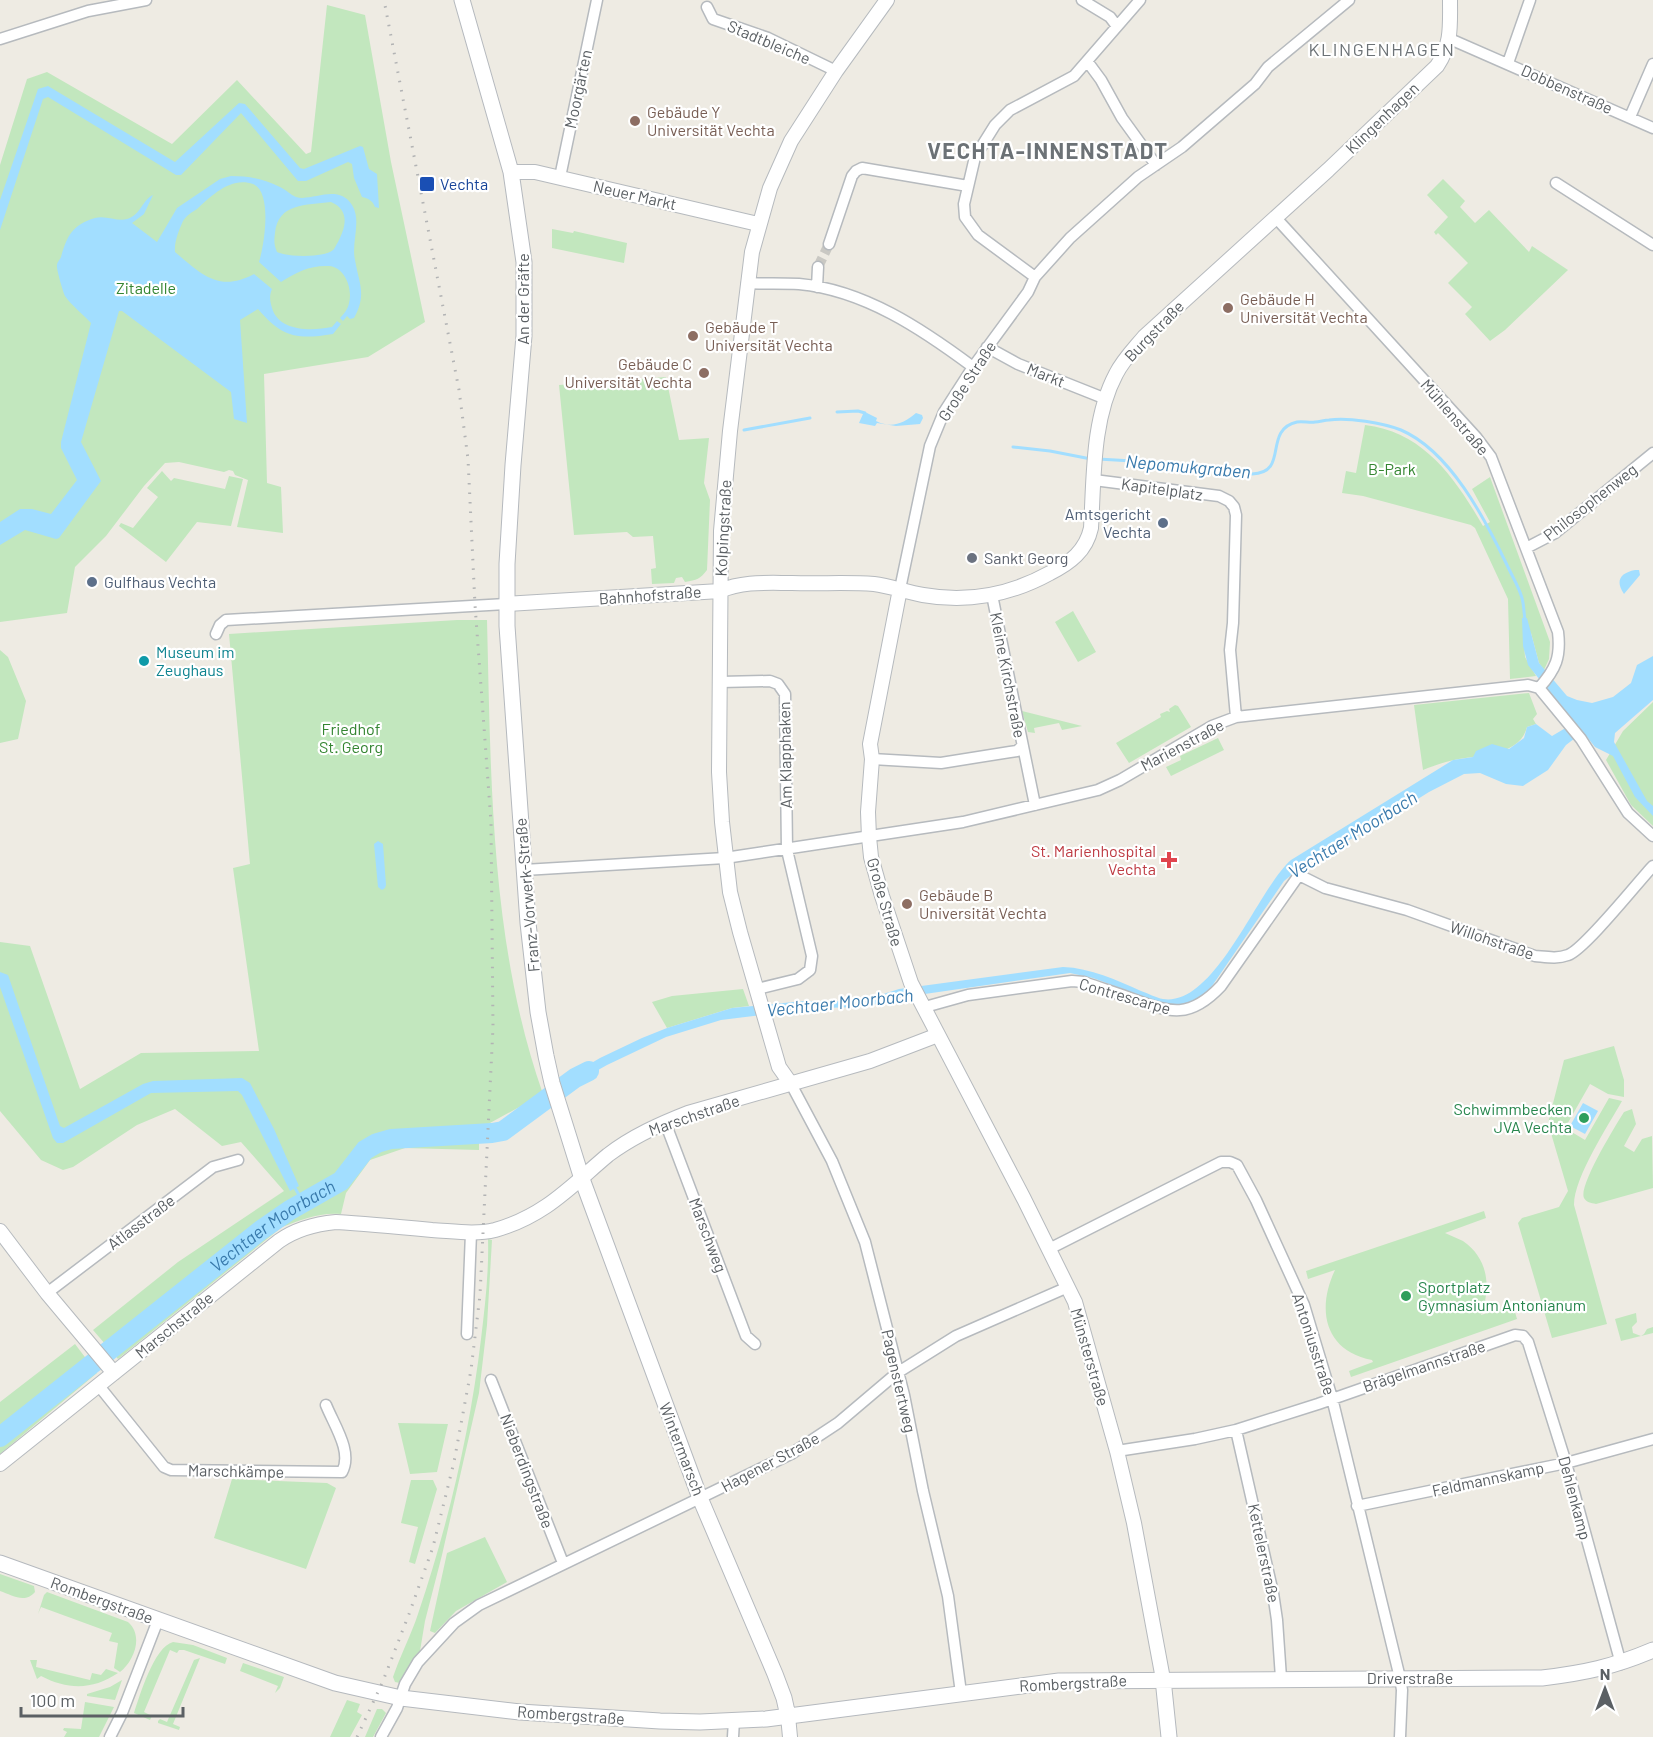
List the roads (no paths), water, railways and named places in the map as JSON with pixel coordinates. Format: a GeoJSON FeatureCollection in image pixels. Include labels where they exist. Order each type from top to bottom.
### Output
{"type":"FeatureCollection","features":[{"type":"Feature","properties":{"kind":"main road","name":"An der Gräfte"},"geometry":{"type":"LineString","coordinates":[[462,0],[511,172],[520,228],[526,291],[525,336],[512,476],[506,604]]}},
{"type":"Feature","properties":{"kind":"main road","name":"Franz-Vorwerk-Straße"},"geometry":{"type":"LineString","coordinates":[[506,604],[516,775],[535,990],[552,1083],[582,1179]]}},
{"type":"Feature","properties":{"kind":"main road","name":"Wintermarsch"},"geometry":{"type":"LineString","coordinates":[[582,1179],[700,1498],[776,1674],[788,1716]]}},
{"type":"Feature","properties":{"kind":"main road","name":"Rombergstraße"},"geometry":{"type":"LineString","coordinates":[[0,1563],[335,1683],[401,1698],[543,1714],[660,1721],[734,1720],[788,1716],[1059,1681],[1163,1679]]}},
{"type":"Feature","properties":{"kind":"main road","name":"Driverstraße"},"geometry":{"type":"LineString","coordinates":[[1163,1679],[1542,1678],[1581,1673],[1621,1664],[1653,1650]]}},
{"type":"Feature","properties":{"kind":"main road","name":"Münsterstraße"},"geometry":{"type":"LineString","coordinates":[[1163,1679],[1169,1716],[1169,1737]]}},
{"type":"Feature","properties":{"kind":"street"},"geometry":{"type":"LineString","coordinates":[[0,39],[88,12],[146,0]]}},
{"type":"Feature","properties":{"kind":"street","name":"Moorgärten"},"geometry":{"type":"LineString","coordinates":[[560,177],[597,0]]}},
{"type":"Feature","properties":{"kind":"street","name":"Kolpingstraße"},"geometry":{"type":"LineString","coordinates":[[791,1084],[779,1066],[740,932],[725,858],[719,772],[721,531],[747,283],[758,224],[770,188],[792,141],[836,71],[887,0]]}},
{"type":"Feature","properties":{"kind":"street"},"geometry":{"type":"LineString","coordinates":[[1082,0],[1110,17],[1116,26]]}},
{"type":"Feature","properties":{"kind":"street"},"geometry":{"type":"LineString","coordinates":[[1035,277],[978,236],[965,217],[964,204],[975,158],[995,125],[1010,110],[1074,76],[1140,0]]}},
{"type":"Feature","properties":{"kind":"street","name":"Große Straße"},"geometry":{"type":"LineString","coordinates":[[922,1002],[911,983],[875,873],[869,837],[868,812],[872,759],[870,744],[930,446],[944,412],[987,347],[1028,292],[1035,277],[1070,238],[1138,177],[1182,147],[1255,84],[1268,67],[1349,0]]}},
{"type":"Feature","properties":{"kind":"street","name":"Klingenhagen"},"geometry":{"type":"LineString","coordinates":[[1276,218],[1437,66],[1446,53],[1450,39],[1450,0]]}},
{"type":"Feature","properties":{"kind":"street"},"geometry":{"type":"LineString","coordinates":[[1508,63],[1530,0]]}},
{"type":"Feature","properties":{"kind":"street","name":"Stadtbleiche"},"geometry":{"type":"LineString","coordinates":[[707,7],[712,19],[768,38],[836,71]]}},
{"type":"Feature","properties":{"kind":"street","name":"Dobbenstraße"},"geometry":{"type":"LineString","coordinates":[[1450,39],[1630,117],[1653,64]]}},
{"type":"Feature","properties":{"kind":"street"},"geometry":{"type":"LineString","coordinates":[[1087,62],[1101,80],[1122,118],[1156,165]]}},
{"type":"Feature","properties":{"kind":"street"},"geometry":{"type":"LineString","coordinates":[[1630,117],[1653,128]]}},
{"type":"Feature","properties":{"kind":"street"},"geometry":{"type":"LineString","coordinates":[[828,244],[852,177],[862,168],[968,186]]}},
{"type":"Feature","properties":{"kind":"street","name":"Neuer Markt"},"geometry":{"type":"LineString","coordinates":[[511,172],[535,172],[560,177],[758,224]]}},
{"type":"Feature","properties":{"kind":"street"},"geometry":{"type":"LineString","coordinates":[[1556,183],[1653,245]]}},
{"type":"Feature","properties":{"kind":"street","name":"Burgstraße"},"geometry":{"type":"LineString","coordinates":[[992,595],[1028,585],[1081,552],[1088,541],[1091,528],[1096,450],[1106,399],[1123,362],[1144,337],[1276,218]]}},
{"type":"Feature","properties":{"kind":"street","name":"Mühlenstraße"},"geometry":{"type":"LineString","coordinates":[[1276,218],[1486,449],[1558,632],[1559,657],[1540,686]]}},
{"type":"Feature","properties":{"kind":"street"},"geometry":{"type":"LineString","coordinates":[[817,287],[818,267]]}},
{"type":"Feature","properties":{"kind":"street"},"geometry":{"type":"LineString","coordinates":[[747,283],[799,284],[857,298],[886,311],[949,349],[973,367]]}},
{"type":"Feature","properties":{"kind":"street","name":"Markt"},"geometry":{"type":"LineString","coordinates":[[987,347],[1018,364],[1106,399]]}},
{"type":"Feature","properties":{"kind":"street","name":"Philosophenweg"},"geometry":{"type":"LineString","coordinates":[[1526,548],[1555,533],[1653,453]]}},
{"type":"Feature","properties":{"kind":"street","name":"Kapitelplatz"},"geometry":{"type":"LineString","coordinates":[[1094,480],[1219,496],[1229,501],[1234,507],[1236,515],[1233,623],[1230,650],[1236,717]]}},
{"type":"Feature","properties":{"kind":"street","name":"Bahnhofstraße"},"geometry":{"type":"LineString","coordinates":[[506,604],[720,591],[745,583],[873,584],[946,598],[992,595]]}},
{"type":"Feature","properties":{"kind":"street","name":"Kleine Kirchstraße"},"geometry":{"type":"LineString","coordinates":[[872,759],[940,763],[1017,751],[1022,746],[992,595]]}},
{"type":"Feature","properties":{"kind":"street"},"geometry":{"type":"LineString","coordinates":[[216,634],[220,625],[226,620],[506,604]]}},
{"type":"Feature","properties":{"kind":"street","name":"Am Klapphaken"},"geometry":{"type":"LineString","coordinates":[[720,682],[770,681],[778,684],[785,694],[787,850],[812,956],[810,970],[798,979],[758,993]]}},
{"type":"Feature","properties":{"kind":"street","name":"Marienstraße"},"geometry":{"type":"LineString","coordinates":[[869,837],[963,822],[1098,790],[1120,780],[1212,726],[1236,717],[1528,685],[1540,686]]}},
{"type":"Feature","properties":{"kind":"street"},"geometry":{"type":"LineString","coordinates":[[1540,686],[1580,737],[1628,813],[1653,836]]}},
{"type":"Feature","properties":{"kind":"street"},"geometry":{"type":"LineString","coordinates":[[1022,746],[1035,805]]}},
{"type":"Feature","properties":{"kind":"street"},"geometry":{"type":"LineString","coordinates":[[524,870],[725,858],[869,837]]}},
{"type":"Feature","properties":{"kind":"street","name":"Willohstraße"},"geometry":{"type":"LineString","coordinates":[[1299,875],[1325,888],[1407,910],[1535,956],[1555,958],[1571,955],[1587,941],[1653,866]]}},
{"type":"Feature","properties":{"kind":"street","name":"Contrescarpe"},"geometry":{"type":"LineString","coordinates":[[922,1002],[1072,981],[1084,982],[1164,1010],[1180,1011],[1199,1005],[1210,998],[1221,986],[1299,875]]}},
{"type":"Feature","properties":{"kind":"street","name":"Münsterstraße"},"geometry":{"type":"LineString","coordinates":[[922,1002],[1050,1249],[1075,1302],[1117,1452],[1134,1523],[1163,1679]]}},
{"type":"Feature","properties":{"kind":"street","name":"Marschstraße"},"geometry":{"type":"LineString","coordinates":[[0,1464],[99,1386],[112,1370],[279,1241],[307,1227],[336,1222],[471,1233],[495,1230],[527,1217],[555,1200],[608,1155],[636,1135],[665,1122],[688,1113],[870,1061],[938,1035]]}},
{"type":"Feature","properties":{"kind":"street","name":"Pagenstertweg"},"geometry":{"type":"LineString","coordinates":[[791,1084],[832,1161],[865,1242],[948,1596],[961,1693]]}},
{"type":"Feature","properties":{"kind":"street","name":"Marschweg"},"geometry":{"type":"LineString","coordinates":[[665,1122],[746,1336],[755,1344]]}},
{"type":"Feature","properties":{"kind":"street","name":"Atlasstraße"},"geometry":{"type":"LineString","coordinates":[[48,1293],[213,1167],[238,1160]]}},
{"type":"Feature","properties":{"kind":"street","name":"Antoniusstraße"},"geometry":{"type":"LineString","coordinates":[[1050,1249],[1221,1162],[1230,1161],[1237,1165],[1256,1200],[1304,1305],[1332,1398],[1400,1678],[1402,1690],[1400,1737]]}},
{"type":"Feature","properties":{"kind":"street"},"geometry":{"type":"LineString","coordinates":[[0,1231],[112,1370]]}},
{"type":"Feature","properties":{"kind":"street"},"geometry":{"type":"LineString","coordinates":[[467,1334],[471,1233]]}},
{"type":"Feature","properties":{"kind":"street","name":"Hagener Straße"},"geometry":{"type":"LineString","coordinates":[[381,1737],[401,1698],[405,1684],[418,1662],[454,1623],[479,1605],[791,1454],[814,1440],[860,1405],[897,1373],[956,1336],[1068,1287]]}},
{"type":"Feature","properties":{"kind":"street","name":"Brägelmannstraße"},"geometry":{"type":"LineString","coordinates":[[1117,1452],[1236,1430],[1515,1335],[1523,1336]]}},
{"type":"Feature","properties":{"kind":"street","name":"Dehlenkamp"},"geometry":{"type":"LineString","coordinates":[[1523,1336],[1528,1342],[1566,1463],[1621,1664]]}},
{"type":"Feature","properties":{"kind":"street","name":"Nieberdingstraße"},"geometry":{"type":"LineString","coordinates":[[491,1380],[563,1563]]}},
{"type":"Feature","properties":{"kind":"street","name":"Marschkämpe"},"geometry":{"type":"LineString","coordinates":[[99,1386],[164,1467],[171,1470],[342,1472],[346,1465],[346,1452],[326,1405]]}},
{"type":"Feature","properties":{"kind":"street","name":"Kettelerstraße"},"geometry":{"type":"LineString","coordinates":[[1236,1430],[1273,1593],[1281,1678]]}},
{"type":"Feature","properties":{"kind":"street","name":"Feldmannskamp"},"geometry":{"type":"LineString","coordinates":[[1357,1506],[1566,1463],[1653,1439]]}},
{"type":"Feature","properties":{"kind":"street"},"geometry":{"type":"LineString","coordinates":[[110,1737],[122,1713],[158,1620]]}},
{"type":"Feature","properties":{"kind":"street"},"geometry":{"type":"LineString","coordinates":[[788,1716],[790,1737]]}},
{"type":"Feature","properties":{"kind":"street"},"geometry":{"type":"LineString","coordinates":[[733,1737],[734,1720]]}},
{"type":"Feature","properties":{"kind":"water"},"geometry":{"type":"Polygon","coordinates":[[[48,86],[175,162],[239,103],[245,104],[300,168],[304,169],[360,146],[363,147],[369,169],[377,174],[379,208],[375,207],[370,200],[362,197],[354,178],[352,164],[348,162],[306,181],[298,181],[241,113],[181,175],[176,175],[48,97],[43,99],[0,230],[0,200],[38,89],[48,86]]]}},
{"type":"Feature","properties":{"kind":"water"},"geometry":{"type":"Polygon","coordinates":[[[231,176],[250,177],[274,184],[296,197],[340,195],[352,205],[356,218],[354,253],[361,289],[360,302],[354,318],[350,319],[347,316],[343,321],[340,318],[348,307],[350,291],[343,274],[335,267],[310,268],[281,282],[259,262],[263,244],[265,208],[259,189],[245,182],[222,189],[184,219],[177,236],[175,252],[202,274],[220,281],[231,282],[254,274],[272,289],[270,298],[272,308],[276,316],[289,326],[315,329],[332,327],[337,321],[341,324],[333,334],[309,337],[283,331],[258,309],[240,320],[247,423],[234,419],[231,392],[119,311],[81,442],[101,481],[59,538],[25,530],[0,545],[0,522],[20,509],[32,509],[51,514],[77,480],[61,448],[61,442],[91,323],[65,296],[60,280],[57,264],[68,237],[81,224],[95,218],[123,220],[132,217],[153,195],[144,214],[132,223],[157,242],[177,208],[220,179],[231,176]],[[331,202],[303,205],[287,211],[277,223],[274,241],[277,252],[305,256],[328,253],[333,250],[341,236],[345,219],[337,205],[331,202]]]}},
{"type":"Feature","properties":{"kind":"water"},"geometry":{"type":"Polygon","coordinates":[[[867,413],[877,418],[876,421],[885,424],[877,423],[875,426],[859,423],[863,414],[867,413]]]}},
{"type":"Feature","properties":{"kind":"water"},"geometry":{"type":"Polygon","coordinates":[[[916,413],[922,415],[920,424],[890,425],[907,420],[916,413]]]}},
{"type":"Feature","properties":{"kind":"water"},"geometry":{"type":"Polygon","coordinates":[[[1639,570],[1640,575],[1624,594],[1620,585],[1621,578],[1626,573],[1639,570]]]}},
{"type":"Feature","properties":{"kind":"water"},"geometry":{"type":"Polygon","coordinates":[[[1522,618],[1527,618],[1539,663],[1567,696],[1577,700],[1592,703],[1613,697],[1631,683],[1637,665],[1653,656],[1653,700],[1615,733],[1614,742],[1647,801],[1653,806],[1653,816],[1635,797],[1613,756],[1595,747],[1583,732],[1566,745],[1548,770],[1523,786],[1506,784],[1480,773],[1464,774],[1304,865],[1284,881],[1212,986],[1190,1002],[1177,1005],[1163,1004],[1093,978],[1070,973],[904,997],[865,1007],[818,1008],[721,1020],[666,1037],[607,1065],[568,1087],[566,1078],[600,1058],[667,1028],[732,1008],[805,1001],[853,1001],[899,989],[1063,967],[1103,975],[1163,999],[1182,997],[1200,985],[1217,966],[1234,944],[1278,875],[1291,860],[1453,760],[1473,757],[1476,751],[1492,744],[1509,749],[1524,738],[1527,727],[1536,724],[1552,736],[1574,723],[1528,665],[1523,646],[1522,618]]]}},
{"type":"Feature","properties":{"kind":"water"},"geometry":{"type":"Polygon","coordinates":[[[378,841],[383,844],[386,885],[382,890],[378,887],[374,844],[378,841]]]}},
{"type":"Feature","properties":{"kind":"water"},"geometry":{"type":"Polygon","coordinates":[[[0,972],[8,975],[60,1126],[64,1128],[143,1084],[153,1081],[242,1078],[250,1083],[274,1129],[299,1186],[290,1191],[238,1091],[151,1093],[63,1143],[57,1143],[53,1138],[0,987],[0,972]]]}},
{"type":"Feature","properties":{"kind":"water","name":"Schwimmbecken JVA Vechta"},"geometry":{"type":"Polygon","coordinates":[[[1583,1103],[1598,1111],[1585,1134],[1570,1126],[1583,1103]]]}},
{"type":"Feature","properties":{"kind":"waterway","name":"Nepomukgraben"},"geometry":{"type":"LineString","coordinates":[[837,412],[865,413]]}},
{"type":"Feature","properties":{"kind":"waterway"},"geometry":{"type":"LineString","coordinates":[[744,430],[810,418]]}},
{"type":"Feature","properties":{"kind":"waterway","name":"Nepomukgraben"},"geometry":{"type":"LineString","coordinates":[[1098,459],[1167,463],[1252,474],[1263,472],[1270,467],[1281,433],[1287,426],[1297,422],[1337,419],[1394,427],[1419,440],[1435,453],[1464,488],[1488,527],[1521,594],[1525,621]]}},
{"type":"Feature","properties":{"kind":"waterway","name":"Nepomukgraben"},"geometry":{"type":"LineString","coordinates":[[1013,447],[1091,459]]}},
{"type":"Feature","properties":{"kind":"waterway","name":"Vechtaer Moorbach"},"geometry":{"type":"LineString","coordinates":[[0,1437],[261,1230],[290,1210],[341,1181],[365,1150],[391,1139],[503,1131],[575,1078],[589,1071]]}},
{"type":"Feature","properties":{"kind":"waterway"},"geometry":{"type":"LineString","coordinates":[[295,1188],[303,1202]]}},
{"type":"Feature","properties":{"kind":"tunnel"},"geometry":{"type":"LineString","coordinates":[[818,267],[829,244]]}},
{"type":"Feature","properties":{"kind":"railway"},"geometry":{"type":"LineString","coordinates":[[357,1737],[383,1681],[433,1547],[454,1462],[471,1370],[480,1295],[493,1027],[491,822],[475,605],[468,459],[459,390],[384,0]]}},
{"type":"Feature","properties":{"kind":"place","name":"Gebäude Y Universität Vechta"},"geometry":{"type":"Point","coordinates":[635,121]}},
{"type":"Feature","properties":{"kind":"place","name":"Vechta"},"geometry":{"type":"Point","coordinates":[427,184]}},
{"type":"Feature","properties":{"kind":"place","name":"Gebäude H Universität Vechta"},"geometry":{"type":"Point","coordinates":[1228,308]}},
{"type":"Feature","properties":{"kind":"place","name":"Gebäude T Universität Vechta"},"geometry":{"type":"Point","coordinates":[693,336]}},
{"type":"Feature","properties":{"kind":"place","name":"Gebäude C Universität Vechta"},"geometry":{"type":"Point","coordinates":[704,373]}},
{"type":"Feature","properties":{"kind":"place","name":"Amtsgericht Vechta"},"geometry":{"type":"Point","coordinates":[1163,523]}},
{"type":"Feature","properties":{"kind":"place","name":"Sankt Georg"},"geometry":{"type":"Point","coordinates":[972,558]}},
{"type":"Feature","properties":{"kind":"place","name":"Gulfhaus Vechta"},"geometry":{"type":"Point","coordinates":[92,582]}},
{"type":"Feature","properties":{"kind":"place","name":"Museum im Zeughaus"},"geometry":{"type":"Point","coordinates":[144,661]}},
{"type":"Feature","properties":{"kind":"place","name":"St. Marienhospital Vechta"},"geometry":{"type":"Point","coordinates":[1169,860]}},
{"type":"Feature","properties":{"kind":"place","name":"Gebäude B Universität Vechta"},"geometry":{"type":"Point","coordinates":[907,904]}},
{"type":"Feature","properties":{"kind":"place","name":"Schwimmbecken JVA Vechta"},"geometry":{"type":"Point","coordinates":[1584,1118]}},
{"type":"Feature","properties":{"kind":"place","name":"Sportplatz Gymnasium Antonianum"},"geometry":{"type":"Point","coordinates":[1406,1296]}},
{"type":"Feature","properties":{"kind":"district","name":"KLINGENHAGEN"},"geometry":{"type":"Point","coordinates":[1382,50]}},
{"type":"Feature","properties":{"kind":"district","name":"VECHTA-INNENSTADT"},"geometry":{"type":"Point","coordinates":[1048,151]}},
{"type":"Feature","properties":{"kind":"park label","name":"Zitadelle"},"geometry":{"type":"Point","coordinates":[146,288]}},
{"type":"Feature","properties":{"kind":"park label","name":"B-Park"},"geometry":{"type":"Point","coordinates":[1392,469]}},
{"type":"Feature","properties":{"kind":"park label","name":"Friedhof St. Georg"},"geometry":{"type":"Point","coordinates":[351,738]}}]}
